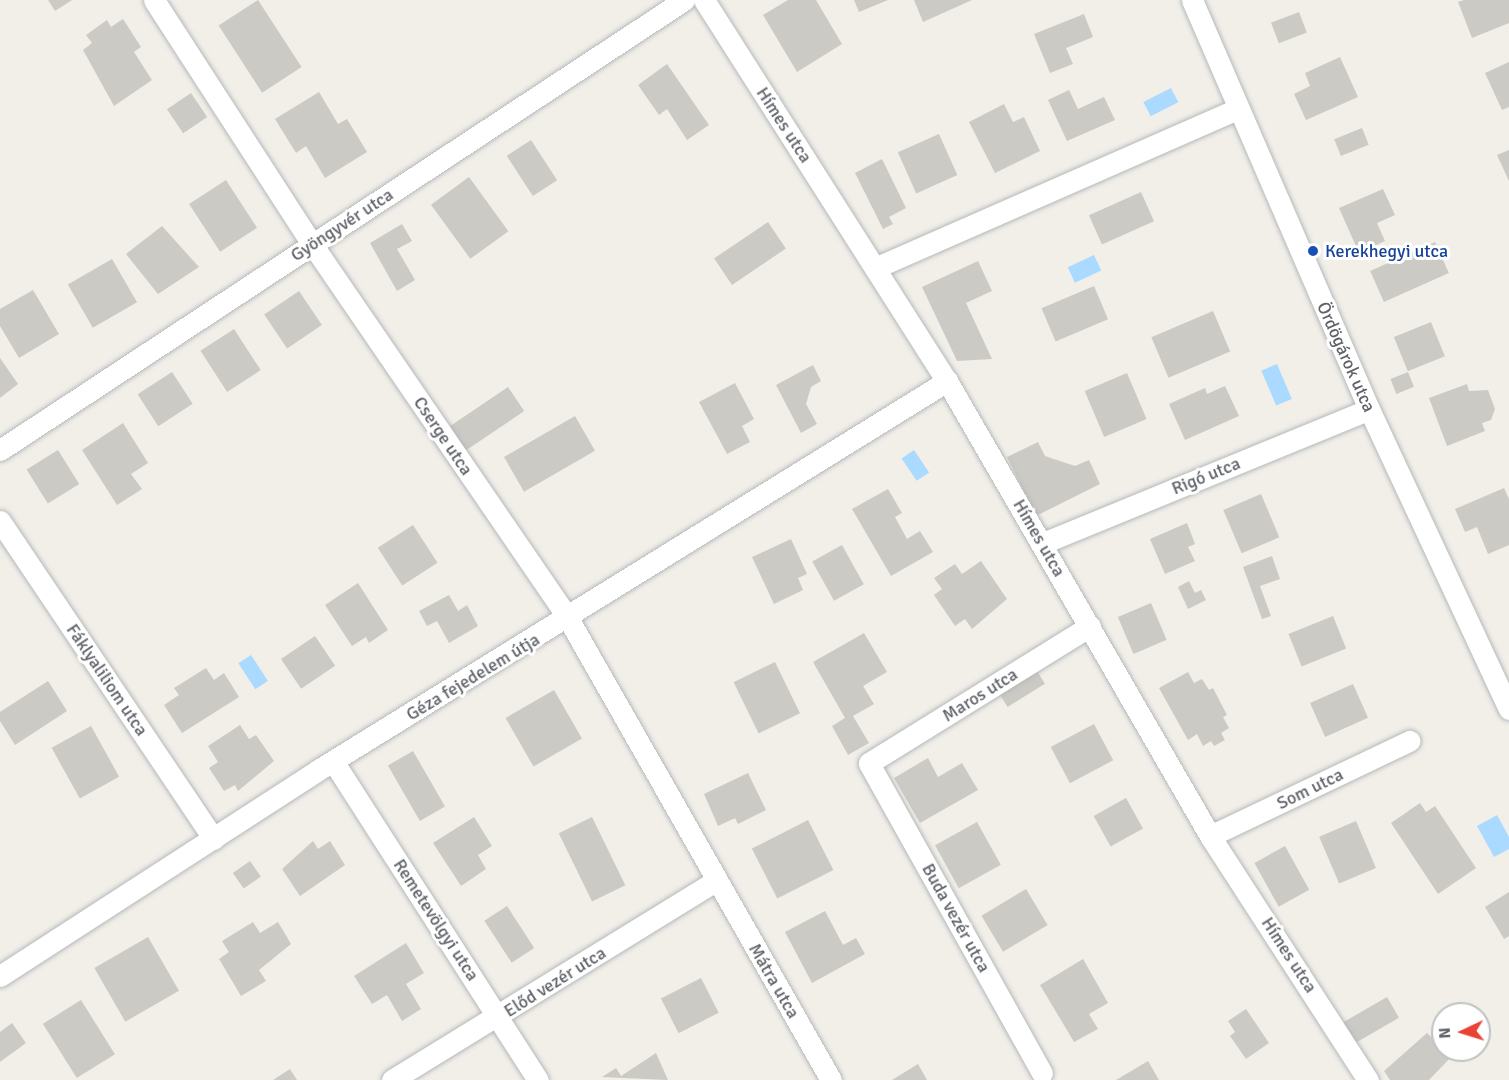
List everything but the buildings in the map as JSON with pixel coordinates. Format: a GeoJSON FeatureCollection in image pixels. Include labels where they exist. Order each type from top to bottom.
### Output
{"type":"FeatureCollection","features":[{"type":"Feature","properties":{"kind":"street","name":"Cserge utca"},"geometry":{"type":"LineString","coordinates":[[153,0],[312,244],[569,620],[717,881]]}},
{"type":"Feature","properties":{"kind":"street","name":"Gyöngyvér utca"},"geometry":{"type":"LineString","coordinates":[[0,450],[684,0]]}},
{"type":"Feature","properties":{"kind":"street","name":"Hímes utca"},"geometry":{"type":"LineString","coordinates":[[704,0],[947,381],[1210,836],[1368,1080]]}},
{"type":"Feature","properties":{"kind":"street","name":"Ördögárok utca"},"geometry":{"type":"LineString","coordinates":[[1192,0],[1369,409],[1509,709]]}},
{"type":"Feature","properties":{"kind":"street"},"geometry":{"type":"LineString","coordinates":[[875,268],[1239,109]]}},
{"type":"Feature","properties":{"kind":"street","name":"Géza fejedelem útja"},"geometry":{"type":"LineString","coordinates":[[0,976],[333,761],[569,620],[947,381]]}},
{"type":"Feature","properties":{"kind":"street","name":"Rigó utca"},"geometry":{"type":"LineString","coordinates":[[1042,543],[1369,409]]}},
{"type":"Feature","properties":{"kind":"street","name":"Fáklyaliliom utca"},"geometry":{"type":"LineString","coordinates":[[0,521],[213,839]]}},
{"type":"Feature","properties":{"kind":"street","name":"Maros utca"},"geometry":{"type":"LineString","coordinates":[[869,763],[1090,626]]}},
{"type":"Feature","properties":{"kind":"street","name":"Som utca"},"geometry":{"type":"LineString","coordinates":[[1210,836],[1409,741]]}},
{"type":"Feature","properties":{"kind":"street","name":"Remetevölgyi utca"},"geometry":{"type":"LineString","coordinates":[[333,761],[538,1080]]}},
{"type":"Feature","properties":{"kind":"street","name":"Buda vezér utca"},"geometry":{"type":"LineString","coordinates":[[869,763],[1042,1073]]}},
{"type":"Feature","properties":{"kind":"street","name":"Előd vezér utca"},"geometry":{"type":"LineString","coordinates":[[392,1080],[717,881]]}},
{"type":"Feature","properties":{"kind":"street","name":"Mátra utca"},"geometry":{"type":"LineString","coordinates":[[717,881],[831,1080]]}},
{"type":"Feature","properties":{"kind":"water"},"geometry":{"type":"Polygon","coordinates":[[[1171,88],[1178,102],[1151,116],[1143,102],[1171,88]]]}},
{"type":"Feature","properties":{"kind":"water"},"geometry":{"type":"Polygon","coordinates":[[[1094,255],[1101,270],[1075,283],[1068,267],[1094,255]]]}},
{"type":"Feature","properties":{"kind":"water"},"geometry":{"type":"Polygon","coordinates":[[[1277,364],[1292,399],[1276,406],[1261,371],[1277,364]]]}},
{"type":"Feature","properties":{"kind":"water"},"geometry":{"type":"Polygon","coordinates":[[[914,450],[929,472],[917,481],[902,458],[914,450]]]}},
{"type":"Feature","properties":{"kind":"water"},"geometry":{"type":"Polygon","coordinates":[[[251,655],[268,681],[255,689],[238,663],[251,655]]]}},
{"type":"Feature","properties":{"kind":"water"},"geometry":{"type":"Polygon","coordinates":[[[1497,815],[1509,837],[1509,849],[1494,857],[1477,826],[1497,815]]]}},
{"type":"Feature","properties":{"kind":"place","name":"Kerekhegyi utca"},"geometry":{"type":"Point","coordinates":[1313,251]}}]}
